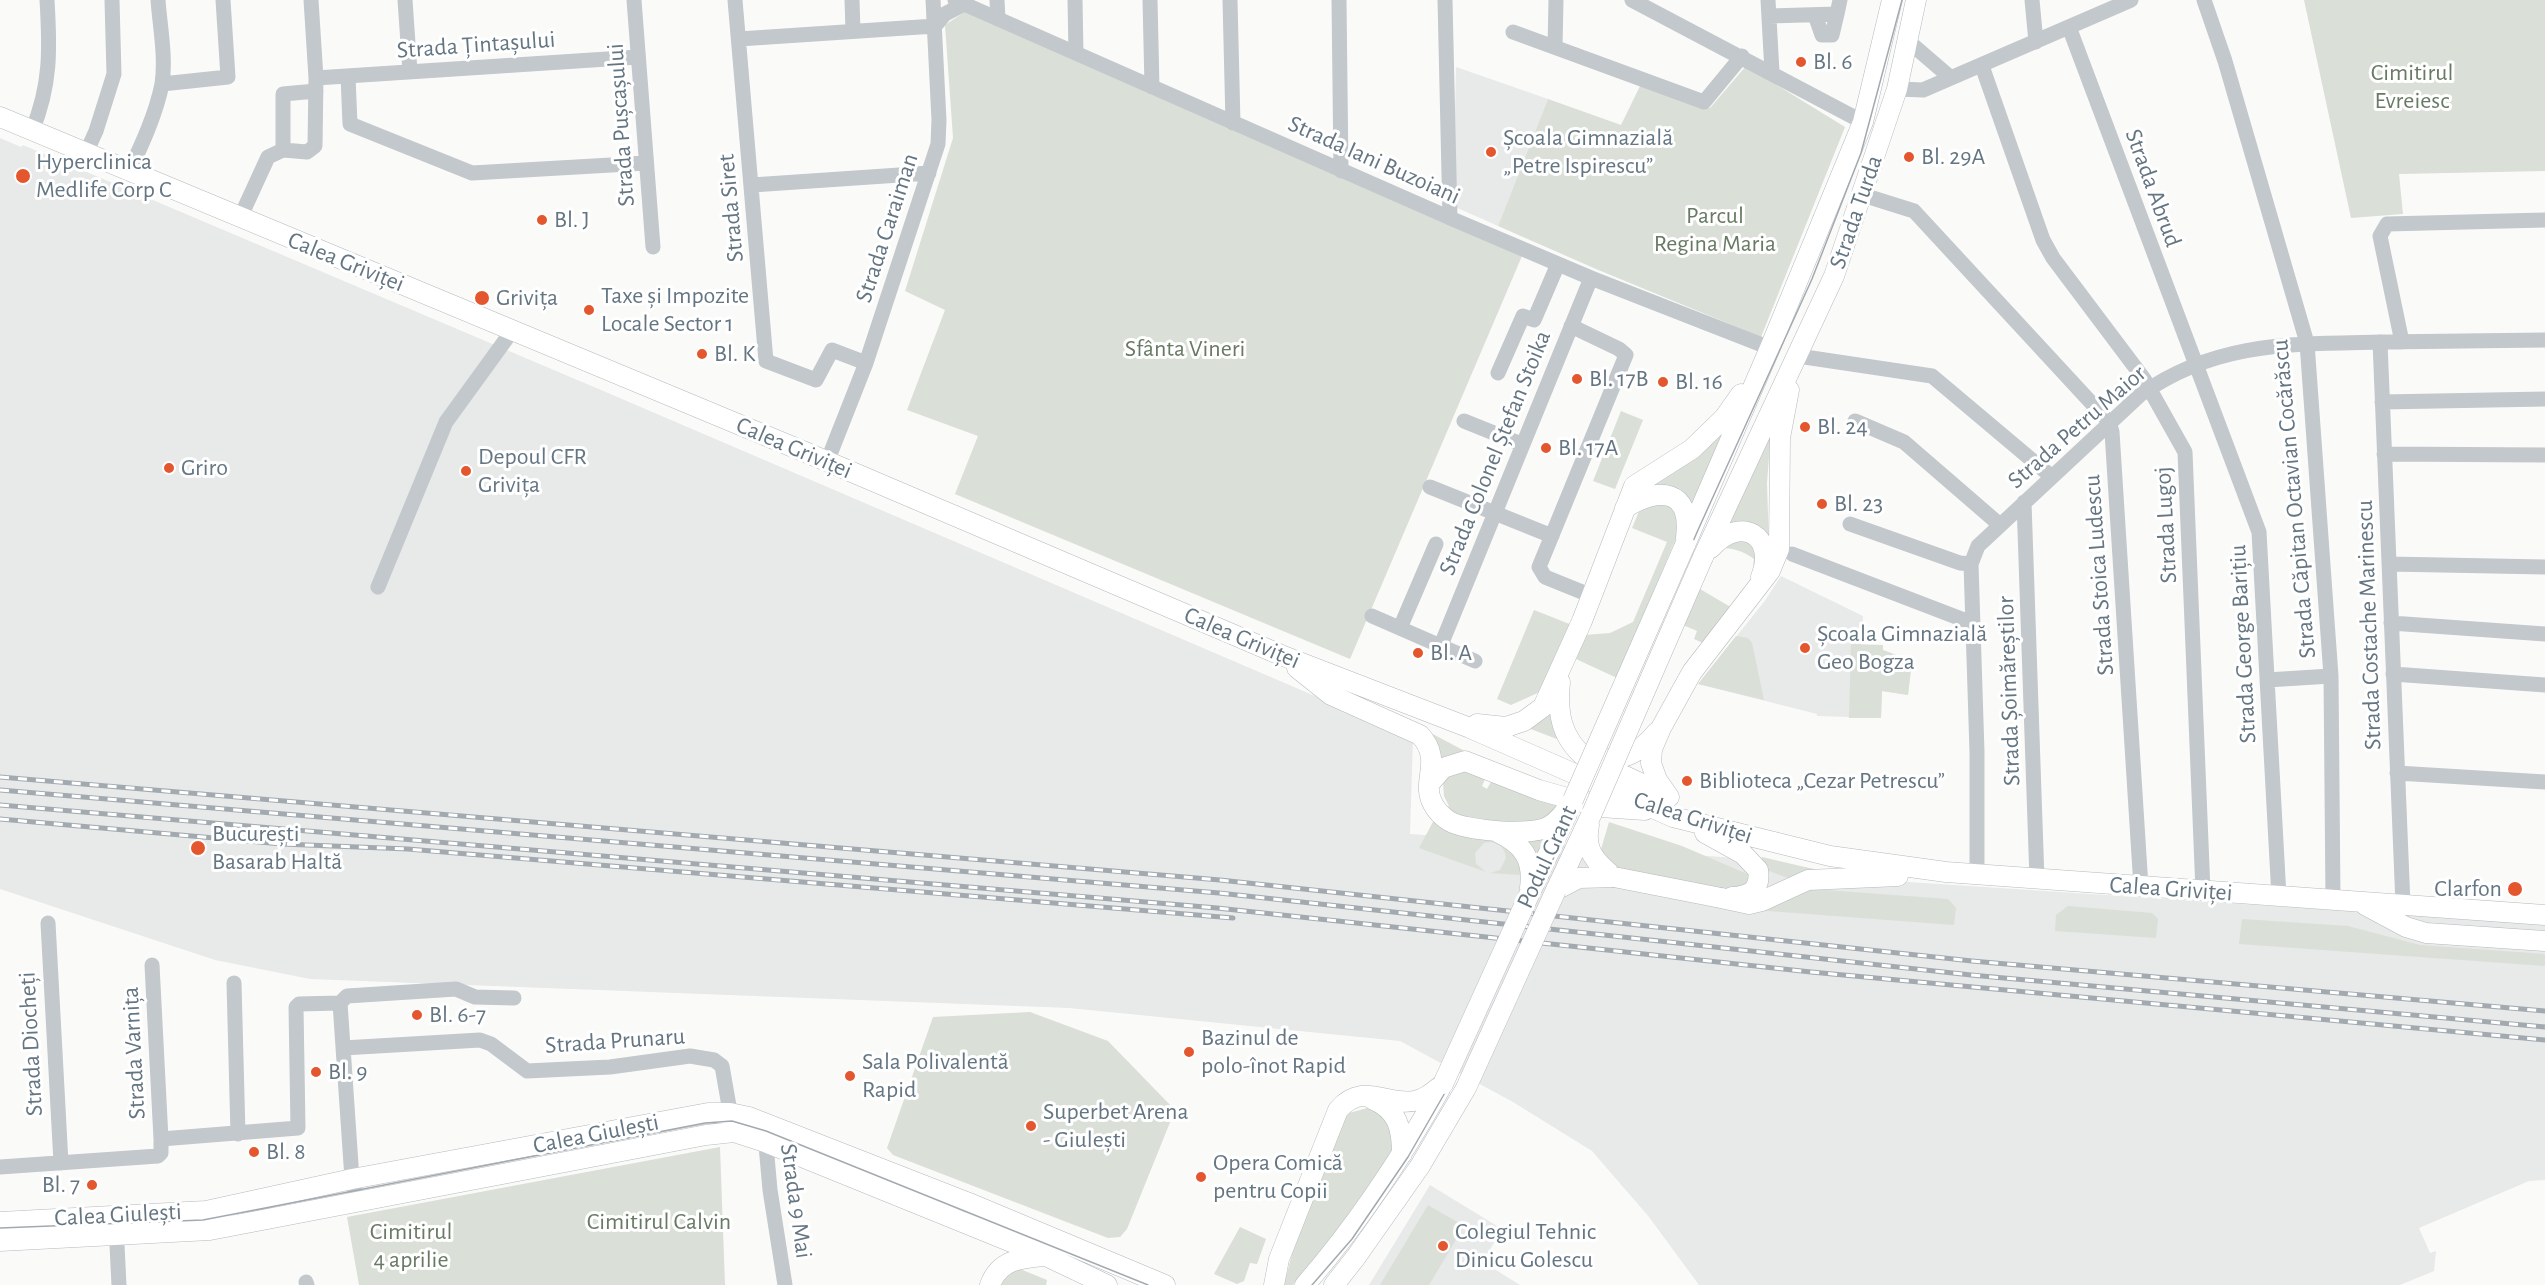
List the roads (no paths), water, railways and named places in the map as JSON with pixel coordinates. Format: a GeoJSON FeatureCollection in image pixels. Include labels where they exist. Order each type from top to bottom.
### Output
{"type":"FeatureCollection","features":[{"type":"Feature","properties":{"kind":"main road","name":"Strada Turda"},"geometry":{"type":"LineString","coordinates":[[1746,405],[1863,122],[1892,0]]}},
{"type":"Feature","properties":{"kind":"main road","name":"Strada Turda"},"geometry":{"type":"LineString","coordinates":[[1768,415],[1834,276],[1863,195],[1898,89],[1916,0]]}},
{"type":"Feature","properties":{"kind":"main road","name":"Calea Griviței"},"geometry":{"type":"LineString","coordinates":[[0,117],[827,462],[1281,655],[1447,718],[1709,826],[1830,856],[1946,872],[2545,915]]}},
{"type":"Feature","properties":{"kind":"main road"},"geometry":{"type":"LineString","coordinates":[[1447,718],[1506,727],[1516,724],[1543,706],[1561,671],[1634,486],[1692,449],[1724,418],[1770,348]]}},
{"type":"Feature","properties":{"kind":"main road"},"geometry":{"type":"LineString","coordinates":[[1667,808],[1651,763],[1652,749],[1661,728],[1692,672],[1770,571],[1779,549],[1780,438],[1783,413],[1798,356]]}},
{"type":"Feature","properties":{"kind":"main road","name":"Podul Grant"},"geometry":{"type":"LineString","coordinates":[[1305,1285],[1344,1238],[1402,1154],[1443,1084],[1573,800],[1746,405]]}},
{"type":"Feature","properties":{"kind":"main road","name":"Podul Grant"},"geometry":{"type":"LineString","coordinates":[[1334,1285],[1415,1173],[1466,1088],[1592,813],[1703,557],[1768,415]]}},
{"type":"Feature","properties":{"kind":"main road"},"geometry":{"type":"LineString","coordinates":[[1625,508],[1653,494],[1672,497],[1683,509],[1686,519],[1685,545]]}},
{"type":"Feature","properties":{"kind":"main road"},"geometry":{"type":"LineString","coordinates":[[1703,557],[1727,533],[1744,531],[1753,535],[1760,541],[1765,557],[1756,590]]}},
{"type":"Feature","properties":{"kind":"main road"},"geometry":{"type":"LineString","coordinates":[[1281,655],[1331,695],[1420,735],[1428,745],[1432,759],[1431,801],[1448,821],[1459,825],[1527,832],[1542,829],[1557,820],[1573,800]]}},
{"type":"Feature","properties":{"kind":"main road"},"geometry":{"type":"LineString","coordinates":[[1561,671],[1560,723],[1571,744],[1586,758],[1737,850],[1757,867],[1759,881],[1753,892],[1745,896],[1721,898]]}},
{"type":"Feature","properties":{"kind":"main road"},"geometry":{"type":"LineString","coordinates":[[1506,743],[1586,758],[1614,760],[1630,756],[1648,744],[1661,728]]}},
{"type":"Feature","properties":{"kind":"main road"},"geometry":{"type":"LineString","coordinates":[[1430,783],[1449,765],[1465,761],[1539,790],[1600,807],[1667,808]]}},
{"type":"Feature","properties":{"kind":"main road"},"geometry":{"type":"LineString","coordinates":[[1592,813],[1587,836],[1590,852],[1600,866],[1614,877]]}},
{"type":"Feature","properties":{"kind":"main road"},"geometry":{"type":"LineString","coordinates":[[1492,829],[1509,838],[1524,850],[1531,869],[1528,897]]}},
{"type":"Feature","properties":{"kind":"main road"},"geometry":{"type":"LineString","coordinates":[[1556,890],[1579,878],[1614,877],[1749,904],[1762,901],[1808,880],[1946,872]]}},
{"type":"Feature","properties":{"kind":"main road"},"geometry":{"type":"LineString","coordinates":[[2360,902],[2406,927],[2426,933],[2545,940]]}},
{"type":"Feature","properties":{"kind":"main road"},"geometry":{"type":"LineString","coordinates":[[1274,1285],[1279,1259],[1334,1115],[1347,1100],[1377,1095],[1413,1101],[1431,1094],[1443,1084]]}},
{"type":"Feature","properties":{"kind":"main road"},"geometry":{"type":"LineString","coordinates":[[1364,1096],[1382,1104],[1395,1114],[1402,1134],[1402,1154]]}},
{"type":"Feature","properties":{"kind":"main road","name":"Calea Giulești"},"geometry":{"type":"LineString","coordinates":[[0,1222],[206,1211],[352,1179],[698,1115],[769,1134],[979,1207],[1165,1285]]}},
{"type":"Feature","properties":{"kind":"main road","name":"Calea Giulești"},"geometry":{"type":"LineString","coordinates":[[0,1241],[210,1230],[641,1145],[732,1123]]}},
{"type":"Feature","properties":{"kind":"main road","name":"Calea Giulești"},"geometry":{"type":"LineString","coordinates":[[769,1134],[1107,1285]]}},
{"type":"Feature","properties":{"kind":"main road"},"geometry":{"type":"LineString","coordinates":[[990,1285],[996,1273],[1009,1262],[1046,1256]]}},
{"type":"Feature","properties":{"kind":"main road"},"geometry":{"type":"LineString","coordinates":[[1350,1285],[1350,1275],[1356,1257]]}},
{"type":"Feature","properties":{"kind":"main road"},"geometry":{"type":"LineString","coordinates":[[1263,1285],[1279,1259]]}},
{"type":"Feature","properties":{"kind":"street"},"geometry":{"type":"LineString","coordinates":[[32,131],[41,108],[50,59],[47,0]]}},
{"type":"Feature","properties":{"kind":"street"},"geometry":{"type":"LineString","coordinates":[[86,153],[96,131],[114,74],[112,0]]}},
{"type":"Feature","properties":{"kind":"street"},"geometry":{"type":"LineString","coordinates":[[129,172],[154,112],[162,84],[158,0]]}},
{"type":"Feature","properties":{"kind":"street"},"geometry":{"type":"LineString","coordinates":[[162,84],[222,80],[228,77],[223,0]]}},
{"type":"Feature","properties":{"kind":"street"},"geometry":{"type":"LineString","coordinates":[[240,218],[265,161],[272,154],[283,150],[307,152],[313,149],[316,85],[311,0]]}},
{"type":"Feature","properties":{"kind":"street"},"geometry":{"type":"LineString","coordinates":[[405,0],[410,72]]}},
{"type":"Feature","properties":{"kind":"street","name":"Strada Pușcașului"},"geometry":{"type":"LineString","coordinates":[[634,0],[652,247]]}},
{"type":"Feature","properties":{"kind":"street","name":"Strada Siret"},"geometry":{"type":"LineString","coordinates":[[735,0],[766,361],[816,380],[832,350],[866,363]]}},
{"type":"Feature","properties":{"kind":"street"},"geometry":{"type":"LineString","coordinates":[[852,0],[853,31]]}},
{"type":"Feature","properties":{"kind":"street","name":"Strada Caraiman"},"geometry":{"type":"LineString","coordinates":[[827,462],[866,363],[938,144],[939,120],[933,0]]}},
{"type":"Feature","properties":{"kind":"street"},"geometry":{"type":"LineString","coordinates":[[997,0],[998,19]]}},
{"type":"Feature","properties":{"kind":"street"},"geometry":{"type":"LineString","coordinates":[[1075,0],[1076,53]]}},
{"type":"Feature","properties":{"kind":"street"},"geometry":{"type":"LineString","coordinates":[[1150,0],[1152,87]]}},
{"type":"Feature","properties":{"kind":"street"},"geometry":{"type":"LineString","coordinates":[[1230,0],[1233,123]]}},
{"type":"Feature","properties":{"kind":"street"},"geometry":{"type":"LineString","coordinates":[[1338,0],[1341,171]]}},
{"type":"Feature","properties":{"kind":"street"},"geometry":{"type":"LineString","coordinates":[[1445,0],[1450,218]]}},
{"type":"Feature","properties":{"kind":"street"},"geometry":{"type":"LineString","coordinates":[[1555,47],[1556,0]]}},
{"type":"Feature","properties":{"kind":"street"},"geometry":{"type":"LineString","coordinates":[[1632,0],[1742,56],[1863,122]]}},
{"type":"Feature","properties":{"kind":"street"},"geometry":{"type":"LineString","coordinates":[[1665,0],[1665,16]]}},
{"type":"Feature","properties":{"kind":"street"},"geometry":{"type":"LineString","coordinates":[[1768,0],[1772,72]]}},
{"type":"Feature","properties":{"kind":"street"},"geometry":{"type":"LineString","coordinates":[[2032,0],[2036,42]]}},
{"type":"Feature","properties":{"kind":"street"},"geometry":{"type":"LineString","coordinates":[[1898,89],[1923,90],[2131,0]]}},
{"type":"Feature","properties":{"kind":"street","name":"Strada Căpitan Octavian Cocărăscu"},"geometry":{"type":"LineString","coordinates":[[2204,0],[2225,61],[2307,343],[2331,676],[2333,900]]}},
{"type":"Feature","properties":{"kind":"street","name":"Strada Iani Buzoiani"},"geometry":{"type":"LineString","coordinates":[[935,26],[960,2],[1450,218],[1591,278],[1770,348]]}},
{"type":"Feature","properties":{"kind":"street"},"geometry":{"type":"LineString","coordinates":[[1769,16],[1815,15],[1822,34],[1832,35],[1838,7]]}},
{"type":"Feature","properties":{"kind":"street"},"geometry":{"type":"LineString","coordinates":[[739,39],[935,26]]}},
{"type":"Feature","properties":{"kind":"street","name":"Strada Abrud"},"geometry":{"type":"LineString","coordinates":[[2069,27],[2195,365]]}},
{"type":"Feature","properties":{"kind":"street"},"geometry":{"type":"LineString","coordinates":[[1513,32],[1704,102],[1742,56]]}},
{"type":"Feature","properties":{"kind":"street"},"geometry":{"type":"LineString","coordinates":[[1908,41],[1951,78]]}},
{"type":"Feature","properties":{"kind":"street","name":"Strada Țintașului"},"geometry":{"type":"LineString","coordinates":[[283,150],[283,94],[348,76],[638,57]]}},
{"type":"Feature","properties":{"kind":"street","name":"Strada Lugoj"},"geometry":{"type":"LineString","coordinates":[[1982,66],[2048,249],[2150,388],[2182,445],[2186,462],[2203,891]]}},
{"type":"Feature","properties":{"kind":"street"},"geometry":{"type":"LineString","coordinates":[[348,76],[350,124],[472,173],[646,163]]}},
{"type":"Feature","properties":{"kind":"street"},"geometry":{"type":"LineString","coordinates":[[752,185],[929,173]]}},
{"type":"Feature","properties":{"kind":"street"},"geometry":{"type":"LineString","coordinates":[[1863,195],[1914,211],[2109,422]]}},
{"type":"Feature","properties":{"kind":"street"},"geometry":{"type":"LineString","coordinates":[[2402,342],[2380,236],[2387,224],[2545,220]]}},
{"type":"Feature","properties":{"kind":"street"},"geometry":{"type":"LineString","coordinates":[[1498,373],[1523,316],[1534,320],[1558,264]]}},
{"type":"Feature","properties":{"kind":"street","name":"Strada Colonel Ștefan Stoika"},"geometry":{"type":"LineString","coordinates":[[1441,645],[1521,444],[1591,278]]}},
{"type":"Feature","properties":{"kind":"street"},"geometry":{"type":"LineString","coordinates":[[1571,326],[1619,348],[1626,355],[1539,567],[1540,573],[1592,596]]}},
{"type":"Feature","properties":{"kind":"street"},"geometry":{"type":"LineString","coordinates":[[378,587],[446,422],[512,331]]}},
{"type":"Feature","properties":{"kind":"street","name":"Strada Petru Maior"},"geometry":{"type":"LineString","coordinates":[[1971,564],[1977,546],[2109,422],[2150,388],[2195,365],[2250,348],[2307,343],[2545,340]]}},
{"type":"Feature","properties":{"kind":"street","name":"Strada Costache Marinescu"},"geometry":{"type":"LineString","coordinates":[[2380,342],[2403,905]]}},
{"type":"Feature","properties":{"kind":"street"},"geometry":{"type":"LineString","coordinates":[[1798,356],[1932,376],[2052,477]]}},
{"type":"Feature","properties":{"kind":"street","name":"Strada George Barițiu"},"geometry":{"type":"LineString","coordinates":[[2195,365],[2259,532],[2279,897]]}},
{"type":"Feature","properties":{"kind":"street"},"geometry":{"type":"LineString","coordinates":[[2382,402],[2545,399]]}},
{"type":"Feature","properties":{"kind":"street"},"geometry":{"type":"LineString","coordinates":[[1464,421],[1521,444]]}},
{"type":"Feature","properties":{"kind":"street"},"geometry":{"type":"LineString","coordinates":[[1855,421],[1904,442],[2000,525]]}},
{"type":"Feature","properties":{"kind":"street","name":"Strada Stoica Ludescu"},"geometry":{"type":"LineString","coordinates":[[2109,422],[2113,443],[2141,887]]}},
{"type":"Feature","properties":{"kind":"street"},"geometry":{"type":"LineString","coordinates":[[2384,454],[2545,455]]}},
{"type":"Feature","properties":{"kind":"street"},"geometry":{"type":"LineString","coordinates":[[1430,487],[1552,536]]}},
{"type":"Feature","properties":{"kind":"street","name":"Strada Șoimăreștilor"},"geometry":{"type":"LineString","coordinates":[[2024,502],[2037,880]]}},
{"type":"Feature","properties":{"kind":"street"},"geometry":{"type":"LineString","coordinates":[[1850,524],[1960,563],[1971,564],[1977,752],[1977,875]]}},
{"type":"Feature","properties":{"kind":"street"},"geometry":{"type":"LineString","coordinates":[[1400,628],[1436,544]]}},
{"type":"Feature","properties":{"kind":"street"},"geometry":{"type":"LineString","coordinates":[[1792,554],[1972,623]]}},
{"type":"Feature","properties":{"kind":"street"},"geometry":{"type":"LineString","coordinates":[[2389,564],[2545,567]]}},
{"type":"Feature","properties":{"kind":"street"},"geometry":{"type":"LineString","coordinates":[[1372,616],[1475,661]]}},
{"type":"Feature","properties":{"kind":"street"},"geometry":{"type":"LineString","coordinates":[[2391,623],[2545,634]]}},
{"type":"Feature","properties":{"kind":"street"},"geometry":{"type":"LineString","coordinates":[[2393,674],[2545,686]]}},
{"type":"Feature","properties":{"kind":"street"},"geometry":{"type":"LineString","coordinates":[[2267,680],[2331,676]]}},
{"type":"Feature","properties":{"kind":"street"},"geometry":{"type":"LineString","coordinates":[[2397,773],[2545,782]]}},
{"type":"Feature","properties":{"kind":"street","name":"Strada Diocheți"},"geometry":{"type":"LineString","coordinates":[[48,924],[61,1163]]}},
{"type":"Feature","properties":{"kind":"street","name":"Strada Varnița"},"geometry":{"type":"LineString","coordinates":[[152,965],[161,1139]]}},
{"type":"Feature","properties":{"kind":"street"},"geometry":{"type":"LineString","coordinates":[[234,983],[238,1134]]}},
{"type":"Feature","properties":{"kind":"street"},"geometry":{"type":"LineString","coordinates":[[0,1167],[158,1156],[161,1153],[161,1139],[298,1128],[296,1007],[299,1004],[340,1003],[348,996],[456,989],[475,998],[514,998]]}},
{"type":"Feature","properties":{"kind":"street"},"geometry":{"type":"LineString","coordinates":[[340,1003],[352,1179],[357,1201]]}},
{"type":"Feature","properties":{"kind":"street","name":"Strada Prunaru"},"geometry":{"type":"LineString","coordinates":[[343,1048],[480,1040],[491,1044],[527,1071],[610,1067],[690,1056],[702,1058],[719,1062],[722,1066],[732,1123]]}},
{"type":"Feature","properties":{"kind":"street","name":"Strada 9 Mai"},"geometry":{"type":"LineString","coordinates":[[769,1134],[785,1285]]}},
{"type":"Feature","properties":{"kind":"street"},"geometry":{"type":"LineString","coordinates":[[115,1215],[119,1285]]}},
{"type":"Feature","properties":{"kind":"tram line"},"geometry":{"type":"LineString","coordinates":[[1312,1285],[1352,1239],[1408,1157],[1450,1084],[1566,831],[1698,530],[1812,279],[1861,153],[1902,0]]}},
{"type":"Feature","properties":{"kind":"tram line"},"geometry":{"type":"LineString","coordinates":[[0,1228],[203,1220],[705,1123],[732,1121],[766,1131],[1148,1285]]}},
{"type":"Feature","properties":{"kind":"railway"},"geometry":{"type":"LineString","coordinates":[[0,777],[1220,880],[1972,961],[2545,1011]]}},
{"type":"Feature","properties":{"kind":"railway"},"geometry":{"type":"LineString","coordinates":[[0,790],[1219,893],[1971,975],[2545,1027]]}},
{"type":"Feature","properties":{"kind":"railway"},"geometry":{"type":"LineString","coordinates":[[0,805],[1217,908],[1811,972],[2545,1040]]}},
{"type":"Feature","properties":{"kind":"railway"},"geometry":{"type":"LineString","coordinates":[[0,819],[282,844],[408,849],[1233,918]]}},
{"type":"Feature","properties":{"kind":"place","name":"Bl. 6"},"geometry":{"type":"Point","coordinates":[1801,62]}},
{"type":"Feature","properties":{"kind":"place","name":"Școala Gimnazială „Petre Ispirescu”"},"geometry":{"type":"Point","coordinates":[1491,152]}},
{"type":"Feature","properties":{"kind":"place","name":"Bl. 29A"},"geometry":{"type":"Point","coordinates":[1909,157]}},
{"type":"Feature","properties":{"kind":"place","name":"Hyperclinica Medlife Corp C"},"geometry":{"type":"Point","coordinates":[23,176]}},
{"type":"Feature","properties":{"kind":"place","name":"Bl. J"},"geometry":{"type":"Point","coordinates":[542,220]}},
{"type":"Feature","properties":{"kind":"place","name":"Grivița"},"geometry":{"type":"Point","coordinates":[482,298]}},
{"type":"Feature","properties":{"kind":"place","name":"Taxe și Impozite Locale Sector 1"},"geometry":{"type":"Point","coordinates":[589,310]}},
{"type":"Feature","properties":{"kind":"place","name":"Bl. K"},"geometry":{"type":"Point","coordinates":[702,354]}},
{"type":"Feature","properties":{"kind":"place","name":"Bl. 17B"},"geometry":{"type":"Point","coordinates":[1577,379]}},
{"type":"Feature","properties":{"kind":"place","name":"Bl. 16"},"geometry":{"type":"Point","coordinates":[1663,382]}},
{"type":"Feature","properties":{"kind":"place","name":"Bl. 24"},"geometry":{"type":"Point","coordinates":[1805,427]}},
{"type":"Feature","properties":{"kind":"place","name":"Bl. 17A"},"geometry":{"type":"Point","coordinates":[1546,448]}},
{"type":"Feature","properties":{"kind":"place","name":"Griro"},"geometry":{"type":"Point","coordinates":[169,468]}},
{"type":"Feature","properties":{"kind":"place","name":"Depoul CFR Grivița"},"geometry":{"type":"Point","coordinates":[466,471]}},
{"type":"Feature","properties":{"kind":"place","name":"Bl. 23"},"geometry":{"type":"Point","coordinates":[1822,504]}},
{"type":"Feature","properties":{"kind":"place","name":"Școala Gimnazială Geo Bogza"},"geometry":{"type":"Point","coordinates":[1805,648]}},
{"type":"Feature","properties":{"kind":"place","name":"Bl. A"},"geometry":{"type":"Point","coordinates":[1418,653]}},
{"type":"Feature","properties":{"kind":"place","name":"Biblioteca „Cezar Petrescu”"},"geometry":{"type":"Point","coordinates":[1687,781]}},
{"type":"Feature","properties":{"kind":"place","name":"București Basarab Haltă"},"geometry":{"type":"Point","coordinates":[198,848]}},
{"type":"Feature","properties":{"kind":"place","name":"Clarfon"},"geometry":{"type":"Point","coordinates":[2515,889]}},
{"type":"Feature","properties":{"kind":"place","name":"Bl. 6-7"},"geometry":{"type":"Point","coordinates":[417,1015]}},
{"type":"Feature","properties":{"kind":"place","name":"Bazinul de polo-înot Rapid"},"geometry":{"type":"Point","coordinates":[1189,1052]}},
{"type":"Feature","properties":{"kind":"place","name":"Bl. 9"},"geometry":{"type":"Point","coordinates":[316,1072]}},
{"type":"Feature","properties":{"kind":"place","name":"Sala Polivalentă Rapid"},"geometry":{"type":"Point","coordinates":[850,1076]}},
{"type":"Feature","properties":{"kind":"place","name":"Superbet Arena - Giulești"},"geometry":{"type":"Point","coordinates":[1031,1126]}},
{"type":"Feature","properties":{"kind":"place","name":"Bl. 8"},"geometry":{"type":"Point","coordinates":[254,1152]}},
{"type":"Feature","properties":{"kind":"place","name":"Opera Comică pentru Copii"},"geometry":{"type":"Point","coordinates":[1201,1177]}},
{"type":"Feature","properties":{"kind":"place","name":"Bl. 7"},"geometry":{"type":"Point","coordinates":[92,1185]}},
{"type":"Feature","properties":{"kind":"place","name":"Colegiul Tehnic Dinicu Golescu"},"geometry":{"type":"Point","coordinates":[1443,1246]}},
{"type":"Feature","properties":{"kind":"park label","name":"Cimitirul Evreiesc"},"geometry":{"type":"Point","coordinates":[2412,87]}},
{"type":"Feature","properties":{"kind":"park label","name":"Parcul Regina Maria"},"geometry":{"type":"Point","coordinates":[1715,230]}},
{"type":"Feature","properties":{"kind":"park label","name":"Sfânta Vineri"},"geometry":{"type":"Point","coordinates":[1185,349]}},
{"type":"Feature","properties":{"kind":"park label","name":"Cimitirul Calvin"},"geometry":{"type":"Point","coordinates":[659,1222]}},
{"type":"Feature","properties":{"kind":"park label","name":"Cimitirul 4 aprilie"},"geometry":{"type":"Point","coordinates":[411,1246]}}]}
